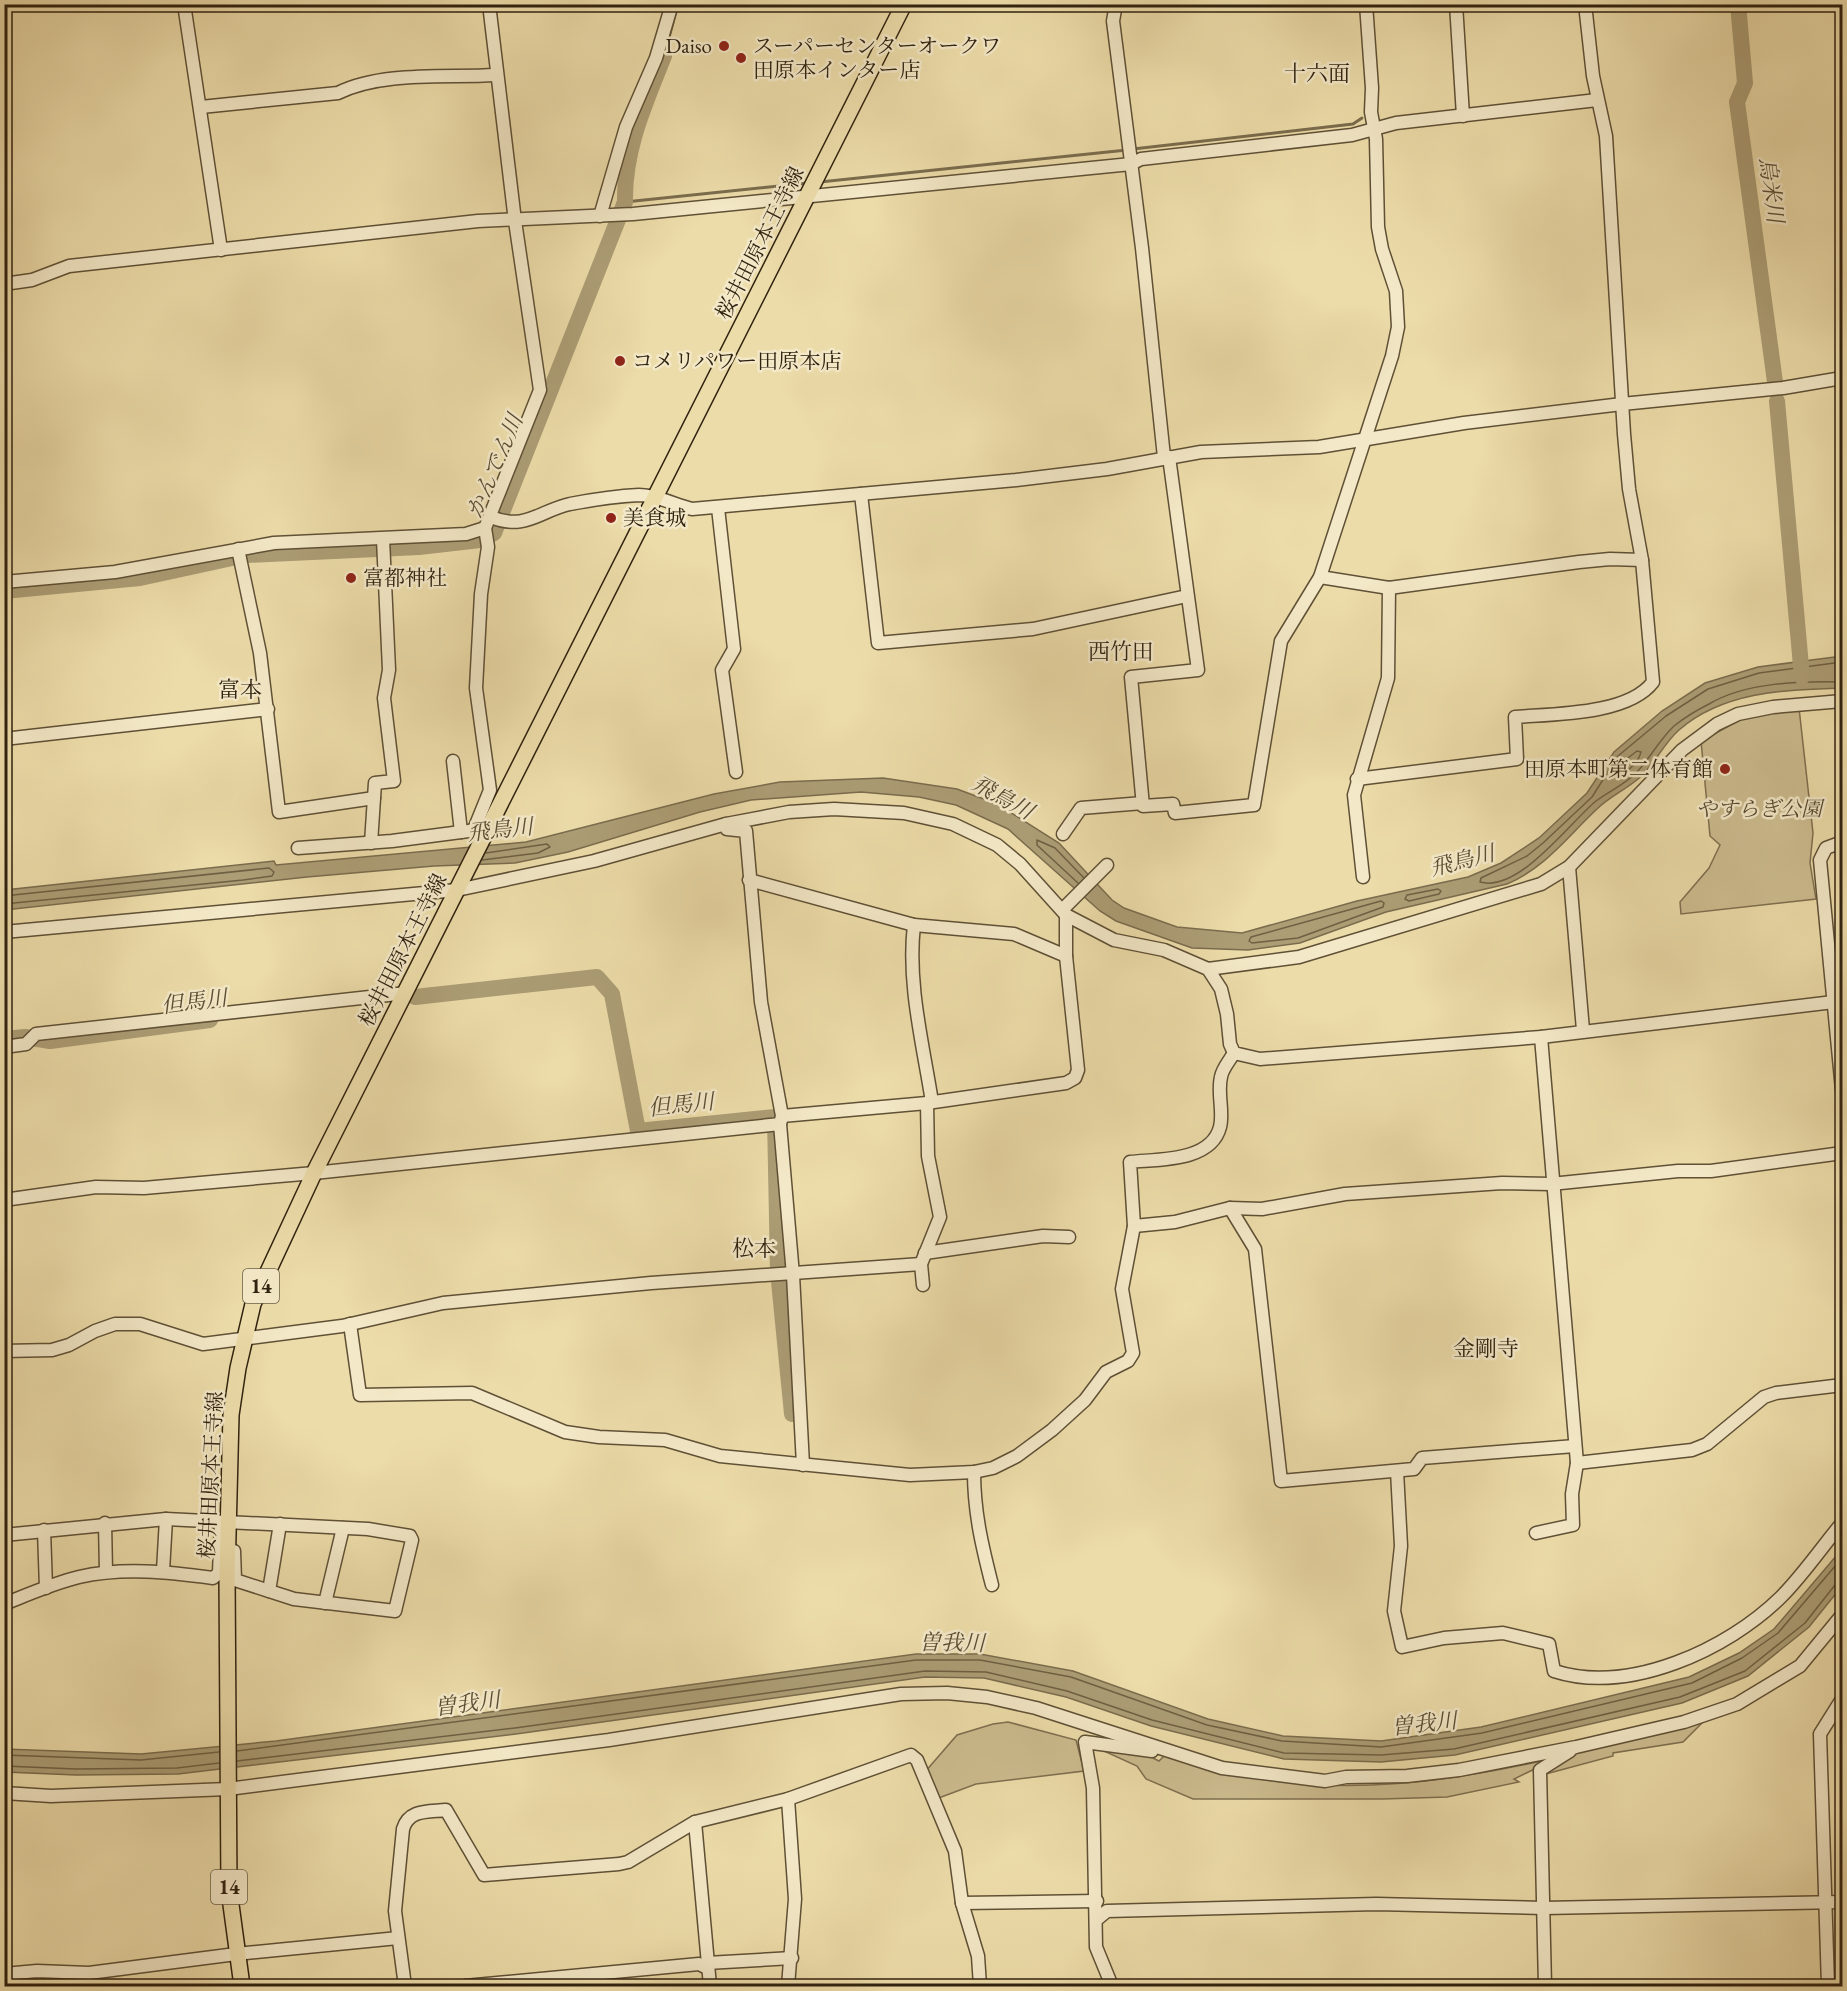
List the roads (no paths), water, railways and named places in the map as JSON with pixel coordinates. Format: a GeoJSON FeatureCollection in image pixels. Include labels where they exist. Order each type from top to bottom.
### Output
{"type":"FeatureCollection","features":[{"type":"Feature","properties":{"kind":"main road","name":"桜井田原本王寺線"},"geometry":{"type":"LineString","coordinates":[[242,1986],[229,1890],[224,1522],[231,1415],[253,1304],[314,1173],[457,890],[483,829],[657,497],[904,4]]}},
{"type":"Feature","properties":{"kind":"street"},"geometry":{"type":"LineString","coordinates":[[184,4],[221,250]]}},
{"type":"Feature","properties":{"kind":"street"},"geometry":{"type":"LineString","coordinates":[[298,848],[371,843],[483,829],[490,790],[476,688],[481,594],[488,547],[488,522],[540,390],[537,357],[514,221],[495,75],[489,4]]}},
{"type":"Feature","properties":{"kind":"street"},"geometry":{"type":"LineString","coordinates":[[606,216],[626,126],[656,58],[672,4]]}},
{"type":"Feature","properties":{"kind":"street"},"geometry":{"type":"LineString","coordinates":[[1116,4],[1113,21],[1167,457],[1187,596],[1194,620],[1198,670],[1131,677],[1143,806],[1173,804],[1175,813],[1254,805],[1281,641],[1320,577],[1392,356],[1398,327],[1396,291],[1382,249],[1378,227],[1376,139],[1372,128],[1372,88],[1366,4]]}},
{"type":"Feature","properties":{"kind":"street"},"geometry":{"type":"LineString","coordinates":[[1456,4],[1463,116]]}},
{"type":"Feature","properties":{"kind":"street"},"geometry":{"type":"LineString","coordinates":[[1357,779],[1517,759],[1515,717],[1587,711],[1630,700],[1646,692],[1653,682],[1642,560],[1629,489],[1606,136],[1597,100],[1584,4]]}},
{"type":"Feature","properties":{"kind":"street"},"geometry":{"type":"LineString","coordinates":[[201,107],[338,93],[352,86],[425,76],[495,75]]}},
{"type":"Feature","properties":{"kind":"street"},"geometry":{"type":"LineString","coordinates":[[4,284],[32,280],[69,266],[467,222],[633,214],[808,193],[1141,159],[1352,135],[1372,128],[1597,100]]}},
{"type":"Feature","properties":{"kind":"street"},"geometry":{"type":"LineString","coordinates":[[4,582],[115,572],[274,543],[466,534],[488,522],[507,524],[542,516],[568,505],[639,495],[657,497],[692,509],[718,508],[1107,469],[1202,452],[1319,447],[1464,423],[1783,388],[1842,378]]}},
{"type":"Feature","properties":{"kind":"street"},"geometry":{"type":"LineString","coordinates":[[861,494],[878,643],[1033,629],[1187,596]]}},
{"type":"Feature","properties":{"kind":"street"},"geometry":{"type":"LineString","coordinates":[[718,508],[734,649],[722,670],[736,772]]}},
{"type":"Feature","properties":{"kind":"street"},"geometry":{"type":"LineString","coordinates":[[371,843],[375,783],[394,781],[384,698],[389,670],[383,539]]}},
{"type":"Feature","properties":{"kind":"street"},"geometry":{"type":"LineString","coordinates":[[238,549],[260,653],[279,812],[374,798]]}},
{"type":"Feature","properties":{"kind":"street"},"geometry":{"type":"LineString","coordinates":[[1320,577],[1389,588],[1579,562],[1610,559],[1642,560]]}},
{"type":"Feature","properties":{"kind":"street"},"geometry":{"type":"LineString","coordinates":[[1363,877],[1353,795],[1388,678],[1389,588]]}},
{"type":"Feature","properties":{"kind":"street"},"geometry":{"type":"LineString","coordinates":[[4,932],[457,890],[594,861],[726,824],[789,812],[834,809],[930,818],[975,833],[997,845],[1020,864],[1064,913],[1114,940],[1164,950],[1208,969],[1299,957],[1501,899],[1541,884],[1569,867],[1682,750],[1717,724],[1738,714],[1773,706],[1842,701]]}},
{"type":"Feature","properties":{"kind":"street"},"geometry":{"type":"LineString","coordinates":[[4,739],[268,710]]}},
{"type":"Feature","properties":{"kind":"street"},"geometry":{"type":"LineString","coordinates":[[453,761],[460,832]]}},
{"type":"Feature","properties":{"kind":"street"},"geometry":{"type":"LineString","coordinates":[[1064,834],[1081,808],[1143,803]]}},
{"type":"Feature","properties":{"kind":"street"},"geometry":{"type":"LineString","coordinates":[[726,824],[727,829],[746,831],[761,1002],[781,1120],[793,1275],[803,1465]]}},
{"type":"Feature","properties":{"kind":"street"},"geometry":{"type":"LineString","coordinates":[[1842,842],[1826,849],[1820,860],[1837,1002],[1842,1090]]}},
{"type":"Feature","properties":{"kind":"street"},"geometry":{"type":"LineString","coordinates":[[4,1200],[96,1187],[144,1188],[314,1173],[781,1120],[1066,1083],[1075,1078],[1078,1070],[1066,956],[1064,913],[1105,867]]}},
{"type":"Feature","properties":{"kind":"street"},"geometry":{"type":"LineString","coordinates":[[1569,867],[1583,1030]]}},
{"type":"Feature","properties":{"kind":"street"},"geometry":{"type":"LineString","coordinates":[[749,880],[914,925],[1014,934],[1066,956]]}},
{"type":"Feature","properties":{"kind":"street"},"geometry":{"type":"LineString","coordinates":[[914,925],[911,949],[929,1102],[928,1156],[940,1217],[923,1258],[923,1285]]}},
{"type":"Feature","properties":{"kind":"street"},"geometry":{"type":"LineString","coordinates":[[1208,969],[1221,989],[1227,1014],[1230,1044],[1234,1053]]}},
{"type":"Feature","properties":{"kind":"street"},"geometry":{"type":"LineString","coordinates":[[4,1047],[26,1044],[36,1034],[406,993]]}},
{"type":"Feature","properties":{"kind":"street"},"geometry":{"type":"LineString","coordinates":[[1234,1053],[1260,1059],[1541,1037],[1583,1030],[1837,1002]]}},
{"type":"Feature","properties":{"kind":"street"},"geometry":{"type":"LineString","coordinates":[[1536,1533],[1573,1525],[1572,1494],[1577,1462],[1551,1184],[1541,1037]]}},
{"type":"Feature","properties":{"kind":"street"},"geometry":{"type":"LineString","coordinates":[[350,1324],[360,1395],[472,1393],[565,1432],[599,1437],[647,1438],[720,1456],[910,1475],[974,1472],[993,1467],[1017,1456],[1052,1430],[1085,1400],[1106,1372],[1128,1361],[1133,1353],[1122,1289],[1134,1226],[1130,1162],[1192,1154],[1204,1149],[1215,1137],[1220,1127],[1221,1075],[1234,1053]]}},
{"type":"Feature","properties":{"kind":"street"},"geometry":{"type":"LineString","coordinates":[[1134,1226],[1175,1222],[1230,1208],[1262,1209],[1345,1194],[1502,1183],[1551,1184],[1678,1171],[1711,1171],[1842,1153]]}},
{"type":"Feature","properties":{"kind":"street"},"geometry":{"type":"LineString","coordinates":[[1230,1208],[1255,1249],[1281,1481],[1413,1469],[1422,1458],[1575,1446]]}},
{"type":"Feature","properties":{"kind":"street"},"geometry":{"type":"LineString","coordinates":[[4,1351],[52,1350],[69,1345],[95,1331],[115,1324],[140,1324],[203,1344],[244,1341],[350,1324],[443,1303],[651,1283],[793,1275],[923,1258],[1043,1236],[1069,1236]]}},
{"type":"Feature","properties":{"kind":"street"},"geometry":{"type":"LineString","coordinates":[[1577,1462],[1692,1450],[1707,1444],[1764,1396],[1842,1385]]}},
{"type":"Feature","properties":{"kind":"street"},"geometry":{"type":"LineString","coordinates":[[1397,1471],[1401,1546],[1394,1611],[1402,1647],[1444,1638],[1503,1633],[1549,1644],[1554,1671],[1562,1674],[1610,1679],[1679,1662],[1719,1644],[1751,1624],[1782,1597],[1842,1523]]}},
{"type":"Feature","properties":{"kind":"street"},"geometry":{"type":"LineString","coordinates":[[974,1472],[974,1506],[978,1533],[992,1585]]}},
{"type":"Feature","properties":{"kind":"street"},"geometry":{"type":"LineString","coordinates":[[4,1534],[166,1519],[368,1529],[410,1536],[412,1540],[395,1611],[294,1599],[235,1580],[234,1528],[224,1522]]}},
{"type":"Feature","properties":{"kind":"street"},"geometry":{"type":"LineString","coordinates":[[163,1571],[166,1519]]}},
{"type":"Feature","properties":{"kind":"street"},"geometry":{"type":"LineString","coordinates":[[4,1604],[78,1577],[106,1572],[163,1571],[213,1578],[219,1573],[224,1522]]}},
{"type":"Feature","properties":{"kind":"street"},"geometry":{"type":"LineString","coordinates":[[105,1523],[106,1572]]}},
{"type":"Feature","properties":{"kind":"street"},"geometry":{"type":"LineString","coordinates":[[268,1591],[280,1524]]}},
{"type":"Feature","properties":{"kind":"street"},"geometry":{"type":"LineString","coordinates":[[324,1603],[343,1528]]}},
{"type":"Feature","properties":{"kind":"street"},"geometry":{"type":"LineString","coordinates":[[44,1530],[46,1588]]}},
{"type":"Feature","properties":{"kind":"street"},"geometry":{"type":"LineString","coordinates":[[4,1792],[51,1796],[228,1788],[609,1740],[901,1694],[947,1693],[1016,1703],[1222,1768],[1325,1781],[1346,1777],[1407,1776],[1459,1770],[1576,1747],[1684,1722],[1737,1704],[1800,1666],[1842,1615]]}},
{"type":"Feature","properties":{"kind":"street"},"geometry":{"type":"LineString","coordinates":[[1828,1986],[1820,1734],[1842,1699]]}},
{"type":"Feature","properties":{"kind":"street"},"geometry":{"type":"LineString","coordinates":[[1112,1986],[1096,1947],[1097,1902],[1093,1788],[1085,1742],[1145,1752],[1159,1749]]}},
{"type":"Feature","properties":{"kind":"street"},"geometry":{"type":"LineString","coordinates":[[1545,1986],[1540,1770],[1576,1747]]}},
{"type":"Feature","properties":{"kind":"street"},"geometry":{"type":"LineString","coordinates":[[405,1986],[395,1911],[402,1840],[406,1818],[412,1814],[446,1810],[484,1875],[628,1862],[695,1822],[788,1799],[911,1755],[917,1760],[955,1851],[962,1903],[969,1933],[978,1956],[980,1986]]}},
{"type":"Feature","properties":{"kind":"street"},"geometry":{"type":"LineString","coordinates":[[788,1799],[795,1899],[788,1986]]}},
{"type":"Feature","properties":{"kind":"street"},"geometry":{"type":"LineString","coordinates":[[695,1822],[710,1986]]}},
{"type":"Feature","properties":{"kind":"street"},"geometry":{"type":"LineString","coordinates":[[962,1903],[1097,1902]]}},
{"type":"Feature","properties":{"kind":"street"},"geometry":{"type":"LineString","coordinates":[[1096,1920],[1107,1911],[1376,1905],[1544,1908],[1842,1902]]}},
{"type":"Feature","properties":{"kind":"street"},"geometry":{"type":"LineString","coordinates":[[4,1974],[37,1971],[89,1973],[236,1954],[398,1938]]}},
{"type":"Feature","properties":{"kind":"street"},"geometry":{"type":"LineString","coordinates":[[465,1986],[699,1964],[707,1966],[792,1958]]}},
{"type":"Feature","properties":{"kind":"water"},"geometry":{"type":"Polygon","coordinates":[[[1842,656],[1842,688],[1756,695],[1715,707],[1697,717],[1673,736],[1638,779],[1602,805],[1545,860],[1521,877],[1507,884],[1386,912],[1300,943],[1248,950],[1192,948],[1116,921],[1100,911],[1008,829],[956,805],[919,797],[861,792],[751,800],[700,812],[568,852],[515,863],[434,866],[307,877],[5,910],[5,890],[274,861],[276,865],[526,842],[714,794],[780,782],[883,778],[957,789],[997,804],[1059,843],[1112,900],[1124,908],[1177,927],[1242,933],[1357,901],[1468,877],[1501,863],[1539,838],[1587,793],[1614,752],[1662,711],[1705,683],[1758,667],[1842,656]]]}},
{"type":"Feature","properties":{"kind":"water"},"geometry":{"type":"Polygon","coordinates":[[[1842,1549],[1842,1586],[1809,1627],[1748,1676],[1682,1703],[1455,1755],[1381,1762],[1284,1759],[1151,1726],[1066,1697],[984,1678],[925,1677],[516,1734],[178,1774],[76,1775],[5,1772],[4,1749],[141,1754],[276,1741],[916,1654],[980,1654],[1073,1671],[1208,1719],[1283,1736],[1381,1741],[1481,1727],[1689,1677],[1739,1653],[1774,1629],[1842,1549]]]}},
{"type":"Feature","properties":{"kind":"waterway"},"geometry":{"type":"LineString","coordinates":[[664,56],[678,4]]}},
{"type":"Feature","properties":{"kind":"waterway","name":"烏米川"},"geometry":{"type":"LineString","coordinates":[[1738,4],[1745,83],[1737,102],[1775,382]]}},
{"type":"Feature","properties":{"kind":"waterway","name":"かんでん川"},"geometry":{"type":"LineString","coordinates":[[4,591],[140,578],[246,555],[419,547],[480,540],[494,533],[625,202],[632,145],[643,109],[664,56]]}},
{"type":"Feature","properties":{"kind":"waterway"},"geometry":{"type":"LineString","coordinates":[[1133,149],[1353,124],[1362,118]]}},
{"type":"Feature","properties":{"kind":"waterway"},"geometry":{"type":"LineString","coordinates":[[820,182],[1127,150]]}},
{"type":"Feature","properties":{"kind":"waterway"},"geometry":{"type":"LineString","coordinates":[[625,202],[808,183]]}},
{"type":"Feature","properties":{"kind":"waterway","name":"烏米川"},"geometry":{"type":"LineString","coordinates":[[1777,401],[1802,677]]}},
{"type":"Feature","properties":{"kind":"waterway","name":"但馬川"},"geometry":{"type":"LineString","coordinates":[[415,997],[597,977],[612,994],[638,1131],[775,1117],[778,1271],[792,1414]]}},
{"type":"Feature","properties":{"kind":"waterway","name":"但馬川"},"geometry":{"type":"LineString","coordinates":[[4,1039],[25,1037],[50,1041],[210,1020]]}},
{"type":"Feature","properties":{"kind":"place","name":"Daiso"},"geometry":{"type":"Point","coordinates":[724,46]}},
{"type":"Feature","properties":{"kind":"place","name":"スーパーセンターオークワ 田原本インター店"},"geometry":{"type":"Point","coordinates":[741,58]}},
{"type":"Feature","properties":{"kind":"place","name":"コメリパワー田原本店"},"geometry":{"type":"Point","coordinates":[620,361]}},
{"type":"Feature","properties":{"kind":"place","name":"美食城"},"geometry":{"type":"Point","coordinates":[611,518]}},
{"type":"Feature","properties":{"kind":"place","name":"富都神社"},"geometry":{"type":"Point","coordinates":[351,578]}},
{"type":"Feature","properties":{"kind":"place","name":"田原本町第二体育館"},"geometry":{"type":"Point","coordinates":[1725,769]}},
{"type":"Feature","properties":{"kind":"district","name":"十六面"},"geometry":{"type":"Point","coordinates":[1317,73]}},
{"type":"Feature","properties":{"kind":"district","name":"西竹田"},"geometry":{"type":"Point","coordinates":[1121,651]}},
{"type":"Feature","properties":{"kind":"district","name":"富本"},"geometry":{"type":"Point","coordinates":[240,689]}},
{"type":"Feature","properties":{"kind":"district","name":"松本"},"geometry":{"type":"Point","coordinates":[754,1248]}},
{"type":"Feature","properties":{"kind":"district","name":"金剛寺"},"geometry":{"type":"Point","coordinates":[1486,1348]}},
{"type":"Feature","properties":{"kind":"water label","name":"飛鳥川"},"geometry":{"type":"Point","coordinates":[1003,797]}},
{"type":"Feature","properties":{"kind":"water label","name":"飛鳥川"},"geometry":{"type":"Point","coordinates":[500,829]}},
{"type":"Feature","properties":{"kind":"water label","name":"飛鳥川"},"geometry":{"type":"Point","coordinates":[1462,860]}},
{"type":"Feature","properties":{"kind":"water label","name":"曽我川"},"geometry":{"type":"Point","coordinates":[952,1642]}},
{"type":"Feature","properties":{"kind":"water label","name":"曽我川"},"geometry":{"type":"Point","coordinates":[467,1703]}},
{"type":"Feature","properties":{"kind":"water label","name":"曽我川"},"geometry":{"type":"Point","coordinates":[1424,1723]}},
{"type":"Feature","properties":{"kind":"park label","name":"やすらぎ公園"},"geometry":{"type":"Point","coordinates":[1759,809]}}]}
